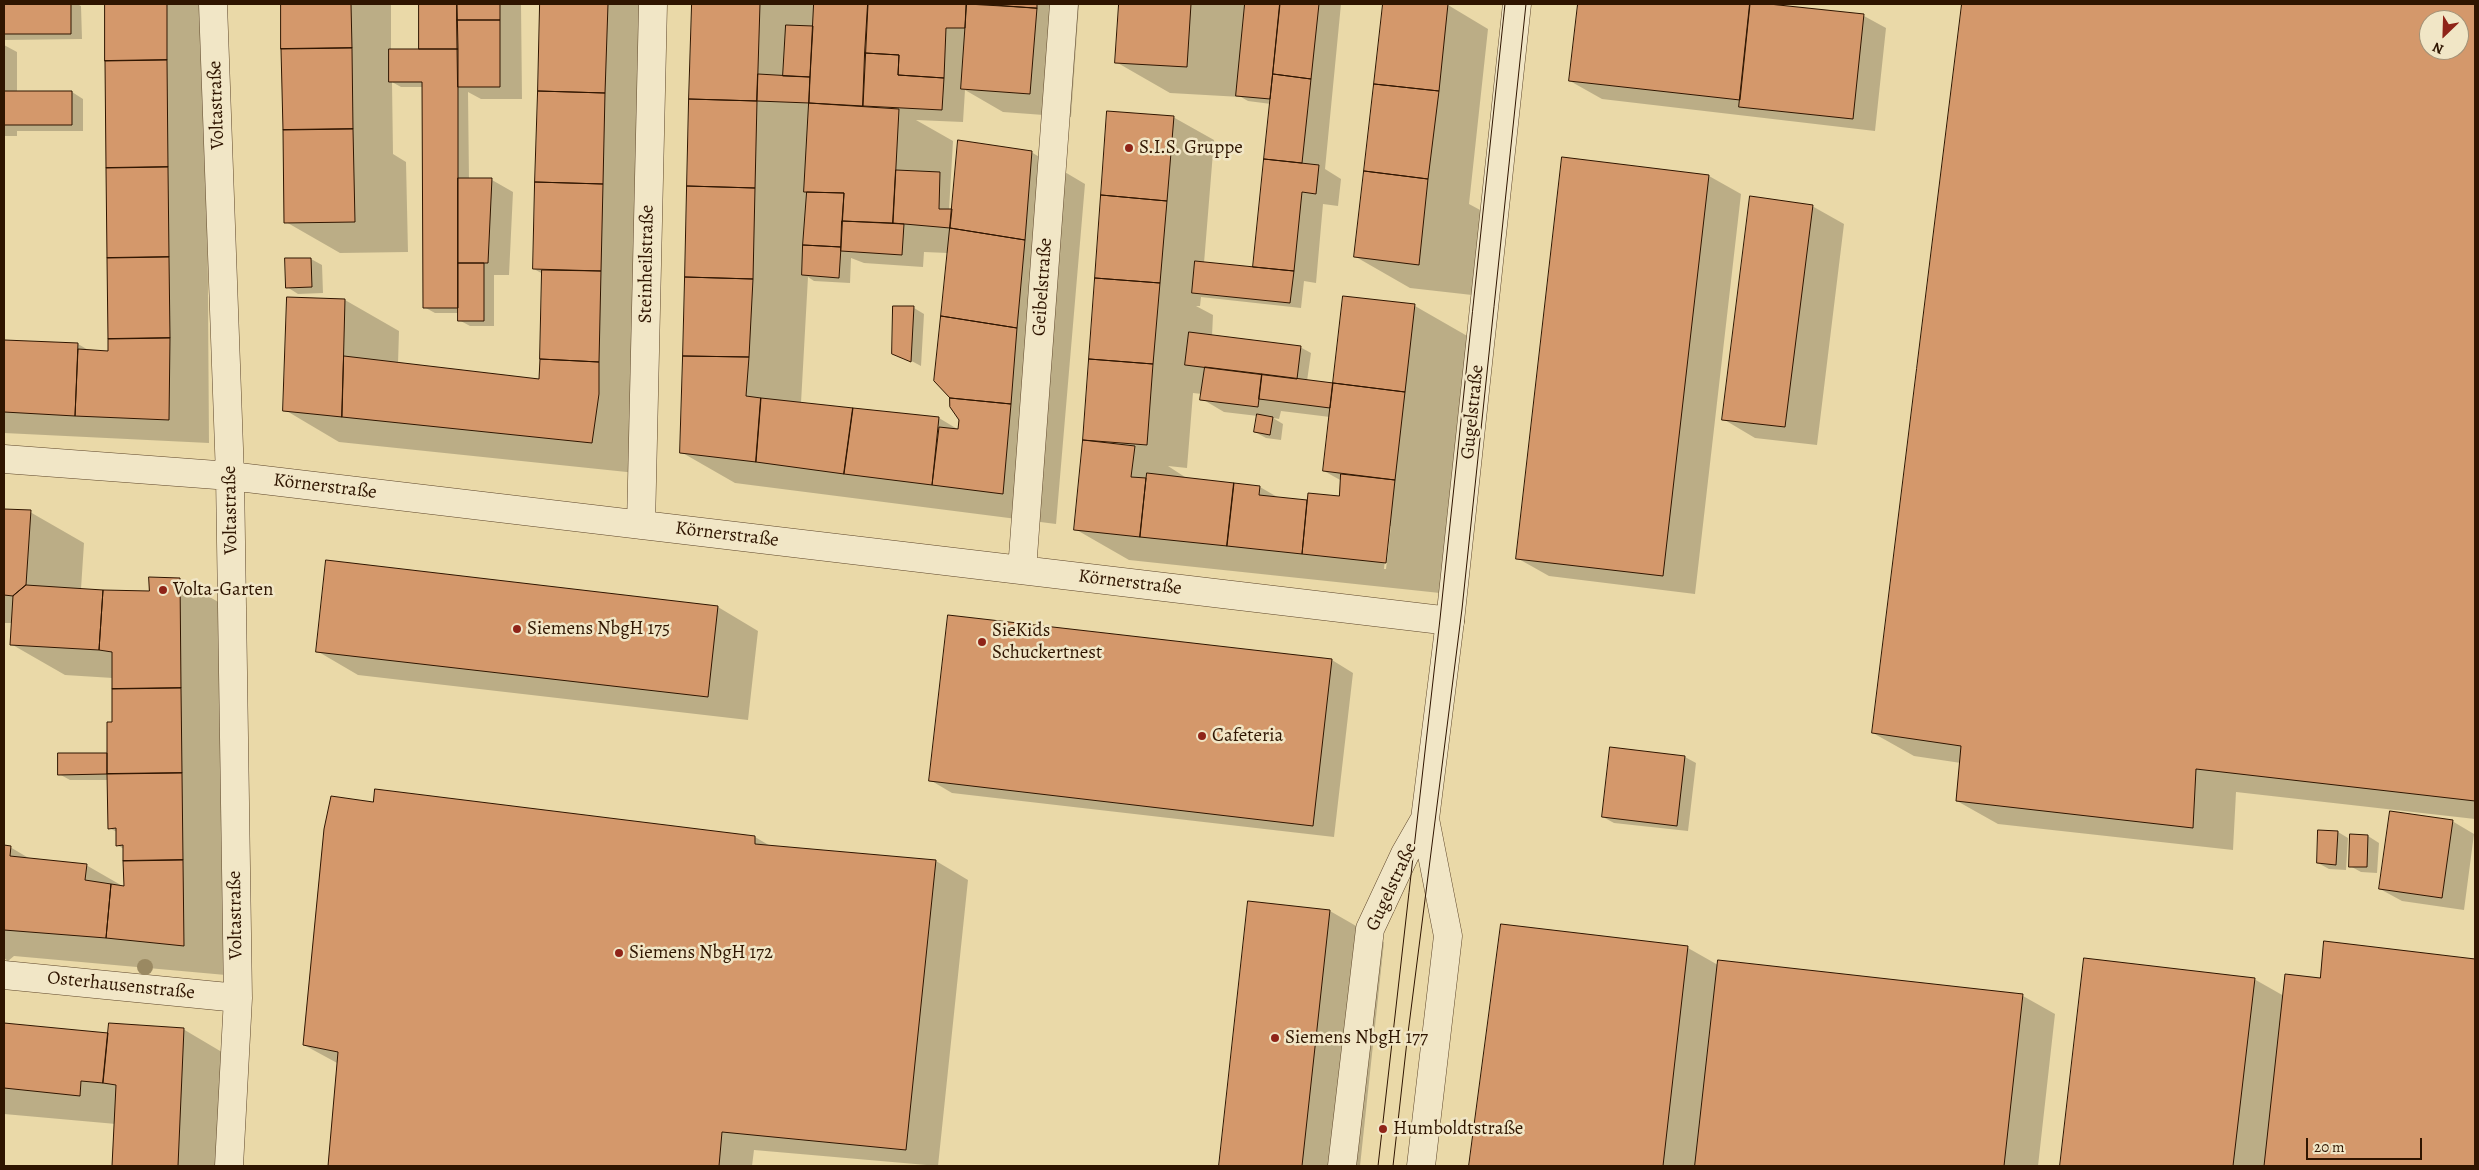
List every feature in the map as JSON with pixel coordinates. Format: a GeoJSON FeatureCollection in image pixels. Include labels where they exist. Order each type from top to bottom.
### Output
{"type":"FeatureCollection","features":[{"type":"Feature","properties":{"kind":"street","name":"Voltastraße"},"geometry":{"type":"LineString","coordinates":[[213,4],[230,476],[238,998],[229,1166]]}},
{"type":"Feature","properties":{"kind":"street","name":"Steinheilstraße"},"geometry":{"type":"LineString","coordinates":[[641,525],[653,4]]}},
{"type":"Feature","properties":{"kind":"street","name":"Geibelstraße"},"geometry":{"type":"LineString","coordinates":[[1022,570],[1064,4]]}},
{"type":"Feature","properties":{"kind":"street","name":"Gugelstraße"},"geometry":{"type":"LineString","coordinates":[[1421,1166],[1448,936],[1425,819],[1450,621],[1517,4]]}},
{"type":"Feature","properties":{"kind":"street","name":"Körnerstraße"},"geometry":{"type":"LineString","coordinates":[[4,459],[230,476],[1450,621]]}},
{"type":"Feature","properties":{"kind":"street","name":"Gugelstraße"},"geometry":{"type":"LineString","coordinates":[[1342,1166],[1370,929],[1405,854],[1425,819]]}},
{"type":"Feature","properties":{"kind":"street","name":"Osterhausenstraße"},"geometry":{"type":"LineString","coordinates":[[4,975],[238,998]]}},
{"type":"Feature","properties":{"kind":"building"},"geometry":{"type":"Polygon","coordinates":[[[4,4],[71,4],[71,34],[4,34],[4,4]]]}},
{"type":"Feature","properties":{"kind":"building"},"geometry":{"type":"Polygon","coordinates":[[[105,4],[167,4],[167,60],[105,61],[105,4]]]}},
{"type":"Feature","properties":{"kind":"building"},"geometry":{"type":"Polygon","coordinates":[[[281,4],[351,4],[352,48],[281,49],[281,4]]]}},
{"type":"Feature","properties":{"kind":"building"},"geometry":{"type":"Polygon","coordinates":[[[419,4],[457,4],[458,49],[419,49],[419,4]]]}},
{"type":"Feature","properties":{"kind":"building"},"geometry":{"type":"Polygon","coordinates":[[[457,4],[500,4],[500,20],[457,20],[457,4]]]}},
{"type":"Feature","properties":{"kind":"building"},"geometry":{"type":"Polygon","coordinates":[[[540,4],[608,4],[605,93],[538,91],[540,4]]]}},
{"type":"Feature","properties":{"kind":"building"},"geometry":{"type":"Polygon","coordinates":[[[692,4],[760,4],[757,101],[689,99],[692,4]]]}},
{"type":"Feature","properties":{"kind":"building"},"geometry":{"type":"Polygon","coordinates":[[[814,4],[868,4],[863,106],[809,103],[814,4]]]}},
{"type":"Feature","properties":{"kind":"building"},"geometry":{"type":"Polygon","coordinates":[[[868,4],[966,4],[965,28],[946,28],[944,78],[898,75],[899,55],[865,53],[868,4]]]}},
{"type":"Feature","properties":{"kind":"building"},"geometry":{"type":"Polygon","coordinates":[[[967,4],[1037,8],[1030,94],[961,89],[967,4]]]}},
{"type":"Feature","properties":{"kind":"building"},"geometry":{"type":"Polygon","coordinates":[[[983,4],[1037,4],[1037,8],[983,4]]]}},
{"type":"Feature","properties":{"kind":"building"},"geometry":{"type":"Polygon","coordinates":[[[1119,4],[1191,4],[1187,67],[1115,63],[1119,4]]]}},
{"type":"Feature","properties":{"kind":"building"},"geometry":{"type":"Polygon","coordinates":[[[1245,4],[1280,4],[1270,99],[1236,96],[1245,4]]]}},
{"type":"Feature","properties":{"kind":"building"},"geometry":{"type":"Polygon","coordinates":[[[1280,4],[1319,4],[1311,79],[1273,74],[1280,4]]]}},
{"type":"Feature","properties":{"kind":"building"},"geometry":{"type":"Polygon","coordinates":[[[1383,4],[1448,4],[1439,91],[1374,84],[1383,4]]]}},
{"type":"Feature","properties":{"kind":"building"},"geometry":{"type":"Polygon","coordinates":[[[1578,4],[1750,4],[1740,100],[1569,81],[1578,4]]]}},
{"type":"Feature","properties":{"kind":"building"},"geometry":{"type":"Polygon","coordinates":[[[1750,4],[1769,4],[1864,14],[1853,119],[1739,107],[1750,4]]]}},
{"type":"Feature","properties":{"kind":"building"},"geometry":{"type":"Polygon","coordinates":[[[1962,4],[2475,4],[2475,801],[2196,769],[2193,828],[1956,801],[1961,746],[1872,733],[1962,4]]]}},
{"type":"Feature","properties":{"kind":"building"},"geometry":{"type":"Polygon","coordinates":[[[457,20],[500,20],[500,87],[458,87],[457,20]]]}},
{"type":"Feature","properties":{"kind":"building"},"geometry":{"type":"Polygon","coordinates":[[[786,25],[813,26],[810,77],[783,76],[786,25]]]}},
{"type":"Feature","properties":{"kind":"building"},"geometry":{"type":"Polygon","coordinates":[[[352,48],[353,129],[283,130],[281,49],[352,48]]]}},
{"type":"Feature","properties":{"kind":"building"},"geometry":{"type":"Polygon","coordinates":[[[389,49],[458,49],[458,308],[423,308],[422,82],[389,82],[389,49]]]}},
{"type":"Feature","properties":{"kind":"building"},"geometry":{"type":"Polygon","coordinates":[[[865,53],[899,55],[898,75],[944,78],[942,110],[863,106],[865,53]]]}},
{"type":"Feature","properties":{"kind":"building"},"geometry":{"type":"Polygon","coordinates":[[[167,60],[168,167],[106,168],[105,61],[167,60]]]}},
{"type":"Feature","properties":{"kind":"building"},"geometry":{"type":"Polygon","coordinates":[[[758,74],[810,77],[809,103],[757,101],[758,74]]]}},
{"type":"Feature","properties":{"kind":"building"},"geometry":{"type":"Polygon","coordinates":[[[1273,74],[1311,79],[1302,163],[1264,159],[1273,74]]]}},
{"type":"Feature","properties":{"kind":"building"},"geometry":{"type":"Polygon","coordinates":[[[1374,84],[1439,91],[1428,179],[1364,171],[1374,84]]]}},
{"type":"Feature","properties":{"kind":"building"},"geometry":{"type":"Polygon","coordinates":[[[4,91],[72,91],[72,125],[4,125],[4,91]]]}},
{"type":"Feature","properties":{"kind":"building"},"geometry":{"type":"Polygon","coordinates":[[[538,91],[605,93],[603,184],[535,182],[538,91]]]}},
{"type":"Feature","properties":{"kind":"building"},"geometry":{"type":"Polygon","coordinates":[[[689,99],[757,101],[755,188],[687,186],[689,99]]]}},
{"type":"Feature","properties":{"kind":"building"},"geometry":{"type":"Polygon","coordinates":[[[809,103],[899,109],[893,223],[842,221],[844,193],[804,192],[809,103]]]}},
{"type":"Feature","properties":{"kind":"building"},"geometry":{"type":"Polygon","coordinates":[[[1107,111],[1174,116],[1167,201],[1101,195],[1107,111]]]}},
{"type":"Feature","properties":{"kind":"building"},"geometry":{"type":"Polygon","coordinates":[[[353,129],[355,222],[284,223],[283,130],[353,129]]]}},
{"type":"Feature","properties":{"kind":"building"},"geometry":{"type":"Polygon","coordinates":[[[958,140],[1032,151],[1025,240],[950,228],[958,140]]]}},
{"type":"Feature","properties":{"kind":"building"},"geometry":{"type":"Polygon","coordinates":[[[1562,157],[1709,175],[1663,576],[1516,559],[1562,157]]]}},
{"type":"Feature","properties":{"kind":"building"},"geometry":{"type":"Polygon","coordinates":[[[1264,159],[1319,165],[1316,194],[1302,192],[1294,271],[1253,267],[1264,159]]]}},
{"type":"Feature","properties":{"kind":"building"},"geometry":{"type":"Polygon","coordinates":[[[168,167],[169,257],[107,258],[106,168],[168,167]]]}},
{"type":"Feature","properties":{"kind":"building"},"geometry":{"type":"Polygon","coordinates":[[[896,170],[940,172],[939,209],[952,209],[950,228],[893,223],[896,170]]]}},
{"type":"Feature","properties":{"kind":"building"},"geometry":{"type":"Polygon","coordinates":[[[1364,171],[1428,179],[1419,265],[1354,257],[1364,171]]]}},
{"type":"Feature","properties":{"kind":"building"},"geometry":{"type":"Polygon","coordinates":[[[458,178],[492,178],[488,263],[458,263],[458,178]]]}},
{"type":"Feature","properties":{"kind":"building"},"geometry":{"type":"Polygon","coordinates":[[[535,182],[603,184],[601,271],[533,269],[535,182]]]}},
{"type":"Feature","properties":{"kind":"building"},"geometry":{"type":"Polygon","coordinates":[[[687,186],[755,188],[753,279],[685,277],[687,186]]]}},
{"type":"Feature","properties":{"kind":"building"},"geometry":{"type":"Polygon","coordinates":[[[807,192],[844,193],[841,247],[803,245],[807,192]]]}},
{"type":"Feature","properties":{"kind":"building"},"geometry":{"type":"Polygon","coordinates":[[[1101,195],[1167,201],[1160,283],[1095,278],[1101,195]]]}},
{"type":"Feature","properties":{"kind":"building"},"geometry":{"type":"Polygon","coordinates":[[[1750,196],[1813,205],[1785,427],[1722,420],[1750,196]]]}},
{"type":"Feature","properties":{"kind":"building"},"geometry":{"type":"Polygon","coordinates":[[[842,221],[904,224],[902,255],[841,251],[842,221]]]}},
{"type":"Feature","properties":{"kind":"building"},"geometry":{"type":"Polygon","coordinates":[[[950,228],[1025,240],[1017,328],[941,316],[950,228]]]}},
{"type":"Feature","properties":{"kind":"building"},"geometry":{"type":"Polygon","coordinates":[[[803,245],[841,247],[839,278],[802,275],[803,245]]]}},
{"type":"Feature","properties":{"kind":"building"},"geometry":{"type":"Polygon","coordinates":[[[169,257],[170,338],[108,339],[107,258],[169,257]]]}},
{"type":"Feature","properties":{"kind":"building"},"geometry":{"type":"Polygon","coordinates":[[[285,258],[311,258],[312,287],[286,288],[285,258]]]}},
{"type":"Feature","properties":{"kind":"building"},"geometry":{"type":"Polygon","coordinates":[[[1195,261],[1294,271],[1290,303],[1192,293],[1195,261]]]}},
{"type":"Feature","properties":{"kind":"building"},"geometry":{"type":"Polygon","coordinates":[[[458,263],[484,263],[484,321],[458,321],[458,263]]]}},
{"type":"Feature","properties":{"kind":"building"},"geometry":{"type":"Polygon","coordinates":[[[542,270],[601,271],[599,362],[540,359],[542,270]]]}},
{"type":"Feature","properties":{"kind":"building"},"geometry":{"type":"Polygon","coordinates":[[[685,277],[753,279],[749,357],[683,356],[685,277]]]}},
{"type":"Feature","properties":{"kind":"building"},"geometry":{"type":"Polygon","coordinates":[[[1095,278],[1160,283],[1153,364],[1089,359],[1095,278]]]}},
{"type":"Feature","properties":{"kind":"building"},"geometry":{"type":"Polygon","coordinates":[[[1343,296],[1415,304],[1405,392],[1333,383],[1343,296]]]}},
{"type":"Feature","properties":{"kind":"building"},"geometry":{"type":"Polygon","coordinates":[[[287,297],[345,299],[342,417],[283,411],[287,297]]]}},
{"type":"Feature","properties":{"kind":"building"},"geometry":{"type":"Polygon","coordinates":[[[893,306],[914,306],[911,362],[892,354],[893,306]]]}},
{"type":"Feature","properties":{"kind":"building"},"geometry":{"type":"Polygon","coordinates":[[[941,316],[1017,328],[1011,404],[950,398],[934,381],[941,316]]]}},
{"type":"Feature","properties":{"kind":"building"},"geometry":{"type":"Polygon","coordinates":[[[1189,332],[1301,346],[1297,379],[1185,365],[1189,332]]]}},
{"type":"Feature","properties":{"kind":"building"},"geometry":{"type":"Polygon","coordinates":[[[170,338],[169,420],[75,416],[78,349],[108,351],[108,339],[170,338]]]}},
{"type":"Feature","properties":{"kind":"building"},"geometry":{"type":"Polygon","coordinates":[[[4,340],[78,343],[75,416],[4,412],[4,340]]]}},
{"type":"Feature","properties":{"kind":"building"},"geometry":{"type":"Polygon","coordinates":[[[344,356],[539,379],[540,359],[599,362],[599,394],[592,443],[342,417],[344,356]]]}},
{"type":"Feature","properties":{"kind":"building"},"geometry":{"type":"Polygon","coordinates":[[[683,356],[749,357],[746,396],[761,398],[756,462],[680,453],[683,356]]]}},
{"type":"Feature","properties":{"kind":"building"},"geometry":{"type":"Polygon","coordinates":[[[1089,359],[1153,364],[1147,445],[1083,440],[1089,359]]]}},
{"type":"Feature","properties":{"kind":"building"},"geometry":{"type":"Polygon","coordinates":[[[1205,367],[1262,374],[1258,407],[1200,400],[1205,367]]]}},
{"type":"Feature","properties":{"kind":"building"},"geometry":{"type":"Polygon","coordinates":[[[1262,374],[1333,383],[1330,408],[1259,399],[1262,374]]]}},
{"type":"Feature","properties":{"kind":"building"},"geometry":{"type":"Polygon","coordinates":[[[1333,383],[1405,392],[1395,480],[1323,471],[1333,383]]]}},
{"type":"Feature","properties":{"kind":"building"},"geometry":{"type":"Polygon","coordinates":[[[761,398],[853,408],[844,474],[756,462],[761,398]]]}},
{"type":"Feature","properties":{"kind":"building"},"geometry":{"type":"Polygon","coordinates":[[[950,398],[1011,404],[1003,494],[932,485],[939,427],[958,429],[959,420],[950,407],[950,398]]]}},
{"type":"Feature","properties":{"kind":"building"},"geometry":{"type":"Polygon","coordinates":[[[853,408],[939,417],[932,485],[844,474],[853,408]]]}},
{"type":"Feature","properties":{"kind":"building"},"geometry":{"type":"Polygon","coordinates":[[[1257,414],[1273,417],[1270,435],[1254,432],[1257,414]]]}},
{"type":"Feature","properties":{"kind":"building"},"geometry":{"type":"Polygon","coordinates":[[[1083,440],[1135,446],[1131,477],[1146,478],[1140,537],[1074,530],[1083,440]]]}},
{"type":"Feature","properties":{"kind":"building"},"geometry":{"type":"Polygon","coordinates":[[[1147,473],[1234,483],[1227,546],[1140,537],[1147,473]]]}},
{"type":"Feature","properties":{"kind":"building"},"geometry":{"type":"Polygon","coordinates":[[[1341,474],[1395,480],[1386,563],[1302,554],[1308,493],[1339,496],[1341,474]]]}},
{"type":"Feature","properties":{"kind":"building"},"geometry":{"type":"Polygon","coordinates":[[[1234,483],[1260,486],[1259,495],[1307,500],[1302,554],[1227,546],[1234,483]]]}},
{"type":"Feature","properties":{"kind":"building"},"geometry":{"type":"Polygon","coordinates":[[[4,509],[31,510],[26,585],[13,596],[4,595],[4,509]]]}},
{"type":"Feature","properties":{"kind":"building","name":"Siemens NbgH 175"},"geometry":{"type":"Polygon","coordinates":[[[326,560],[718,606],[708,697],[316,652],[326,560]]]}},
{"type":"Feature","properties":{"kind":"building"},"geometry":{"type":"Polygon","coordinates":[[[149,577],[180,578],[181,688],[112,689],[112,652],[99,650],[103,590],[149,591],[149,577]]]}},
{"type":"Feature","properties":{"kind":"building"},"geometry":{"type":"Polygon","coordinates":[[[26,585],[103,590],[99,650],[10,645],[13,596],[26,585]]]}},
{"type":"Feature","properties":{"kind":"building"},"geometry":{"type":"Polygon","coordinates":[[[948,615],[1332,659],[1313,826],[929,781],[948,615]]]}},
{"type":"Feature","properties":{"kind":"building"},"geometry":{"type":"Polygon","coordinates":[[[181,688],[182,773],[107,774],[107,722],[112,722],[112,689],[181,688]]]}},
{"type":"Feature","properties":{"kind":"building"},"geometry":{"type":"Polygon","coordinates":[[[1610,747],[1685,756],[1677,826],[1602,817],[1610,747]]]}},
{"type":"Feature","properties":{"kind":"building"},"geometry":{"type":"Polygon","coordinates":[[[58,753],[107,753],[107,774],[58,775],[58,753]]]}},
{"type":"Feature","properties":{"kind":"building"},"geometry":{"type":"Polygon","coordinates":[[[182,773],[183,860],[123,861],[123,845],[116,846],[116,828],[108,829],[107,774],[182,773]]]}},
{"type":"Feature","properties":{"kind":"building","name":"Siemens NbgH 172"},"geometry":{"type":"Polygon","coordinates":[[[375,789],[755,836],[755,844],[936,860],[906,1150],[722,1132],[719,1166],[328,1166],[338,1052],[303,1045],[324,829],[331,796],[373,802],[375,789]]]}},
{"type":"Feature","properties":{"kind":"building"},"geometry":{"type":"Polygon","coordinates":[[[2390,811],[2453,820],[2442,898],[2379,889],[2390,811]]]}},
{"type":"Feature","properties":{"kind":"building"},"geometry":{"type":"Polygon","coordinates":[[[2318,830],[2338,831],[2336,865],[2317,863],[2318,830]]]}},
{"type":"Feature","properties":{"kind":"building"},"geometry":{"type":"Polygon","coordinates":[[[2350,834],[2368,835],[2367,867],[2349,867],[2350,834]]]}},
{"type":"Feature","properties":{"kind":"building"},"geometry":{"type":"Polygon","coordinates":[[[4,845],[11,846],[10,856],[87,864],[85,880],[111,884],[106,938],[4,930],[4,845]]]}},
{"type":"Feature","properties":{"kind":"building"},"geometry":{"type":"Polygon","coordinates":[[[183,860],[184,946],[106,938],[111,884],[124,886],[123,861],[183,860]]]}},
{"type":"Feature","properties":{"kind":"building","name":"Siemens NbgH 177"},"geometry":{"type":"Polygon","coordinates":[[[1248,901],[1330,910],[1302,1166],[1219,1166],[1248,901]]]}},
{"type":"Feature","properties":{"kind":"building"},"geometry":{"type":"Polygon","coordinates":[[[1501,924],[1688,946],[1663,1166],[1469,1166],[1501,924]]]}},
{"type":"Feature","properties":{"kind":"building"},"geometry":{"type":"Polygon","coordinates":[[[2324,941],[2475,959],[2475,1166],[2264,1166],[2285,974],[2320,978],[2324,941]]]}},
{"type":"Feature","properties":{"kind":"building"},"geometry":{"type":"Polygon","coordinates":[[[2084,958],[2255,978],[2233,1166],[2060,1166],[2084,958]]]}},
{"type":"Feature","properties":{"kind":"building"},"geometry":{"type":"Polygon","coordinates":[[[1718,960],[2023,994],[2004,1166],[1695,1166],[1718,960]]]}},
{"type":"Feature","properties":{"kind":"building"},"geometry":{"type":"Polygon","coordinates":[[[4,1023],[108,1033],[103,1083],[81,1081],[80,1096],[4,1088],[4,1023]]]}},
{"type":"Feature","properties":{"kind":"building"},"geometry":{"type":"Polygon","coordinates":[[[109,1023],[184,1028],[178,1166],[112,1166],[116,1085],[103,1083],[109,1023]]]}},
{"type":"Feature","properties":{"kind":"tram line"},"geometry":{"type":"LineString","coordinates":[[1378,1166],[1440,619],[1505,4]]}},
{"type":"Feature","properties":{"kind":"tram line"},"geometry":{"type":"LineString","coordinates":[[1393,1166],[1462,609],[1526,4]]}},
{"type":"Feature","properties":{"kind":"place","name":"S.I.S. Gruppe"},"geometry":{"type":"Point","coordinates":[1129,148]}},
{"type":"Feature","properties":{"kind":"place","name":"Volta-Garten"},"geometry":{"type":"Point","coordinates":[163,590]}},
{"type":"Feature","properties":{"kind":"place","name":"Siemens NbgH 175"},"geometry":{"type":"Point","coordinates":[517,629]}},
{"type":"Feature","properties":{"kind":"place","name":"SieKids Schuckertnest"},"geometry":{"type":"Point","coordinates":[982,642]}},
{"type":"Feature","properties":{"kind":"place","name":"Cafeteria"},"geometry":{"type":"Point","coordinates":[1202,736]}},
{"type":"Feature","properties":{"kind":"place","name":"Siemens NbgH 172"},"geometry":{"type":"Point","coordinates":[619,953]}},
{"type":"Feature","properties":{"kind":"place","name":"Siemens NbgH 177"},"geometry":{"type":"Point","coordinates":[1275,1038]}},
{"type":"Feature","properties":{"kind":"place","name":"Humboldtstraße"},"geometry":{"type":"Point","coordinates":[1383,1129]}}]}
